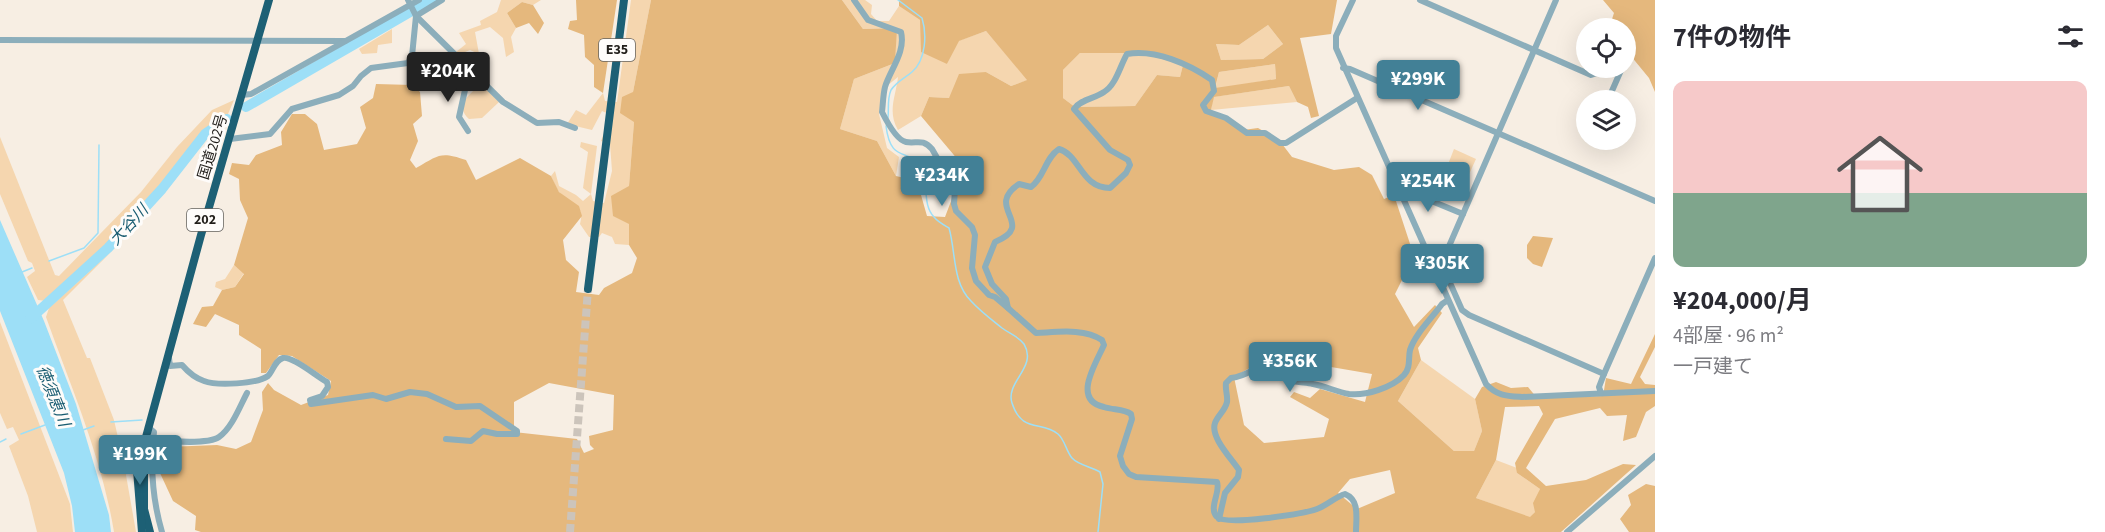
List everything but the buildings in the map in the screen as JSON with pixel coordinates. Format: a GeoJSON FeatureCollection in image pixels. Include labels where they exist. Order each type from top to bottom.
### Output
{"type":"FeatureCollection","features":[{"type":"Feature","properties":{"kind":"highway","name":"国道202号"},"geometry":{"type":"LineString","coordinates":[[150,532],[144,509],[148,427],[269,0]]}},
{"type":"Feature","properties":{"kind":"highway","name":"E35"},"geometry":{"type":"LineString","coordinates":[[588,289],[624,0]]}},
{"type":"Feature","properties":{"kind":"highway","name":"国道202号"},"geometry":{"type":"LineString","coordinates":[[142,532],[137,470],[148,441]]}},
{"type":"Feature","properties":{"kind":"street"},"geometry":{"type":"LineString","coordinates":[[230,139],[270,134],[292,109],[339,95],[353,86],[371,68],[408,63],[412,56],[411,9],[418,0]]}},
{"type":"Feature","properties":{"kind":"street"},"geometry":{"type":"LineString","coordinates":[[242,95],[252,94],[345,41],[411,9],[442,0]]}},
{"type":"Feature","properties":{"kind":"street"},"geometry":{"type":"LineString","coordinates":[[854,0],[868,20],[895,28],[901,33],[902,39],[897,62],[885,87],[882,112],[900,140],[906,142],[920,140],[927,143],[955,189],[956,211],[972,227],[975,235],[972,268],[976,281],[989,295],[995,297],[1036,333],[1085,332],[1094,334],[1102,340],[1104,345],[1086,387],[1086,396],[1091,403],[1131,414],[1132,419],[1120,456],[1129,474],[1136,477],[1217,482],[1219,488],[1213,509],[1219,519],[1236,522],[1314,510],[1346,494],[1350,495],[1356,504],[1356,532]]}},
{"type":"Feature","properties":{"kind":"street"},"geometry":{"type":"LineString","coordinates":[[1353,0],[1336,36],[1336,48],[1486,384],[1493,392],[1502,396],[1522,397],[1655,391]]}},
{"type":"Feature","properties":{"kind":"street"},"geometry":{"type":"LineString","coordinates":[[1420,0],[1576,68]]}},
{"type":"Feature","properties":{"kind":"street"},"geometry":{"type":"LineString","coordinates":[[1556,0],[1462,214],[1443,260],[1443,267],[1462,310],[1469,315],[1604,374]]}},
{"type":"Feature","properties":{"kind":"street"},"geometry":{"type":"LineString","coordinates":[[411,9],[473,75],[503,102],[537,123],[559,122],[575,129]]}},
{"type":"Feature","properties":{"kind":"street"},"geometry":{"type":"LineString","coordinates":[[0,40],[345,41]]}},
{"type":"Feature","properties":{"kind":"street"},"geometry":{"type":"LineString","coordinates":[[1008,308],[1006,299],[992,284],[985,267],[995,242],[1008,237],[1013,229],[1013,222],[1005,208],[1012,188],[1019,184],[1031,187],[1036,183],[1053,153],[1059,149],[1066,151],[1086,179],[1104,188],[1110,188],[1126,173],[1130,165],[1128,160],[1110,150],[1074,109],[1078,103],[1106,92],[1127,54],[1140,52],[1192,67],[1212,80],[1214,91],[1203,105],[1206,111],[1226,118],[1247,133],[1264,133],[1280,143],[1286,143],[1357,98]]}},
{"type":"Feature","properties":{"kind":"street"},"geometry":{"type":"LineString","coordinates":[[1343,68],[1350,69],[1655,201]]}},
{"type":"Feature","properties":{"kind":"street"},"geometry":{"type":"LineString","coordinates":[[468,131],[459,117],[465,90],[473,75]]}},
{"type":"Feature","properties":{"kind":"street"},"geometry":{"type":"LineString","coordinates":[[1398,190],[1405,190],[1462,214]]}},
{"type":"Feature","properties":{"kind":"street"},"geometry":{"type":"LineString","coordinates":[[1601,393],[1599,387],[1604,374],[1655,258]]}},
{"type":"Feature","properties":{"kind":"street"},"geometry":{"type":"LineString","coordinates":[[1219,519],[1225,493],[1238,477],[1239,470],[1215,435],[1214,427],[1218,418],[1225,411],[1228,399],[1226,383],[1231,378],[1244,376],[1263,363],[1273,361],[1279,365],[1287,378],[1293,381],[1348,394],[1362,394],[1386,387],[1403,376],[1411,362],[1410,351],[1414,342],[1442,304],[1448,300]]}},
{"type":"Feature","properties":{"kind":"street"},"geometry":{"type":"LineString","coordinates":[[167,356],[170,359],[170,366],[182,365],[189,373],[206,382],[219,384],[244,383],[263,379],[283,358],[293,359],[327,382],[328,387],[321,396],[310,400],[311,404],[373,395],[386,399],[410,392],[427,394],[456,407],[480,406],[517,431],[518,434],[483,431],[471,441],[446,439]]}},
{"type":"Feature","properties":{"kind":"street"},"geometry":{"type":"LineString","coordinates":[[162,532],[155,510],[148,441],[182,442],[214,439],[220,436],[247,393]]}},
{"type":"Feature","properties":{"kind":"street"},"geometry":{"type":"LineString","coordinates":[[1567,532],[1655,456]]}},
{"type":"Feature","properties":{"kind":"shaded area"},"geometry":{"type":"Polygon","coordinates":[[[501,0],[541,0],[533,5],[522,2],[507,13],[516,28],[511,37],[514,52],[506,57],[503,38],[490,27],[475,32],[479,54],[470,50],[458,55],[456,52],[466,44],[459,33],[481,25],[480,21],[497,12],[501,0]]]}},
{"type":"Feature","properties":{"kind":"shaded area"},"geometry":{"type":"Polygon","coordinates":[[[576,0],[617,0],[603,93],[594,87],[594,65],[585,57],[584,35],[568,29],[570,21],[577,20],[576,0]]]}},
{"type":"Feature","properties":{"kind":"shaded area"},"geometry":{"type":"Polygon","coordinates":[[[631,0],[651,0],[633,92],[629,245],[615,244],[612,237],[602,233],[599,237],[589,237],[580,224],[579,209],[559,192],[551,176],[555,171],[559,186],[583,201],[591,194],[593,201],[604,203],[612,171],[610,144],[601,141],[611,115],[602,111],[592,130],[567,124],[576,110],[586,115],[603,93],[605,101],[617,102],[631,0]]]}},
{"type":"Feature","properties":{"kind":"shaded area"},"geometry":{"type":"Polygon","coordinates":[[[651,0],[842,0],[863,29],[897,28],[895,63],[854,79],[840,129],[877,141],[896,176],[917,181],[927,216],[945,217],[964,167],[921,116],[929,97],[949,98],[959,74],[986,72],[1011,86],[1027,80],[986,31],[959,41],[947,64],[921,52],[920,20],[899,6],[899,0],[1337,0],[1331,34],[1300,38],[1319,116],[1311,118],[1308,107],[1297,102],[1289,86],[1214,97],[1211,110],[1243,130],[1258,128],[1279,140],[1292,157],[1334,170],[1359,167],[1372,175],[1384,199],[1394,195],[1414,256],[1395,294],[1414,327],[1435,305],[1442,313],[1418,348],[1421,360],[1398,401],[1454,451],[1474,451],[1482,431],[1475,399],[1482,387],[1496,382],[1511,388],[1528,387],[1537,398],[1603,396],[1606,378],[1631,384],[1655,334],[1655,347],[1640,377],[1645,384],[1655,385],[1655,406],[1646,412],[1636,437],[1623,441],[1627,415],[1607,416],[1600,408],[1555,419],[1526,468],[1546,486],[1586,480],[1623,464],[1636,465],[1561,532],[201,532],[195,530],[196,516],[173,501],[160,473],[166,447],[217,445],[236,449],[251,442],[263,410],[262,392],[268,383],[274,390],[301,405],[328,395],[331,381],[292,356],[279,355],[266,373],[261,373],[261,349],[239,335],[239,325],[215,314],[206,327],[193,324],[202,307],[213,306],[222,290],[235,287],[244,274],[234,265],[248,218],[240,200],[239,179],[229,174],[232,163],[249,165],[256,155],[282,145],[281,132],[292,114],[305,114],[317,124],[324,150],[357,144],[366,128],[360,107],[373,98],[376,84],[412,85],[420,92],[422,116],[413,124],[418,141],[410,160],[416,168],[435,157],[450,156],[466,160],[476,180],[520,158],[551,176],[559,192],[579,206],[582,216],[563,240],[566,260],[579,272],[576,292],[599,295],[604,288],[632,273],[637,258],[629,245],[629,224],[613,216],[611,196],[629,186],[634,122],[620,113],[622,97],[633,92],[651,0]],[[1268,25],[1239,45],[1216,44],[1221,60],[1263,59],[1283,44],[1268,25]],[[1080,53],[1063,70],[1063,98],[1075,107],[1135,106],[1157,75],[1180,77],[1183,65],[1140,53],[1080,53]],[[1275,64],[1219,72],[1215,88],[1276,79],[1275,64]],[[1277,352],[1234,377],[1244,425],[1264,443],[1324,437],[1329,419],[1290,397],[1294,392],[1310,398],[1320,389],[1365,402],[1372,374],[1296,361],[1277,352]],[[549,383],[514,402],[514,432],[577,439],[584,453],[594,449],[590,445],[589,436],[613,430],[614,395],[549,383]],[[1539,406],[1505,407],[1496,460],[1476,498],[1530,517],[1535,512],[1533,503],[1540,489],[1517,473],[1515,463],[1543,414],[1539,406]],[[1390,470],[1350,479],[1338,493],[1357,509],[1395,493],[1390,470]]]}},
{"type":"Feature","properties":{"kind":"shaded area"},"geometry":{"type":"Polygon","coordinates":[[[842,0],[865,0],[872,5],[871,14],[877,21],[889,21],[899,6],[920,20],[947,64],[958,41],[986,31],[1028,80],[1011,86],[986,72],[949,98],[929,97],[921,116],[898,130],[893,116],[893,104],[898,77],[883,89],[879,114],[887,148],[899,157],[896,176],[877,141],[840,129],[854,79],[895,63],[896,28],[863,29],[842,0]]]}},
{"type":"Feature","properties":{"kind":"shaded area"},"geometry":{"type":"Polygon","coordinates":[[[1603,0],[1655,0],[1655,92],[1649,78],[1636,62],[1636,18],[1612,18],[1614,13],[1603,0]]]}},
{"type":"Feature","properties":{"kind":"shaded area"},"geometry":{"type":"Polygon","coordinates":[[[522,2],[533,5],[544,23],[538,34],[529,23],[516,28],[507,13],[522,2]]]}},
{"type":"Feature","properties":{"kind":"shaded area"},"geometry":{"type":"Polygon","coordinates":[[[1268,25],[1283,44],[1263,59],[1221,60],[1216,44],[1239,45],[1268,25]]]}},
{"type":"Feature","properties":{"kind":"shaded area"},"geometry":{"type":"Polygon","coordinates":[[[392,29],[392,43],[378,45],[377,53],[362,54],[359,49],[392,29]]]}},
{"type":"Feature","properties":{"kind":"shaded area"},"geometry":{"type":"Polygon","coordinates":[[[1080,53],[1140,53],[1183,65],[1180,77],[1157,75],[1135,106],[1075,107],[1063,98],[1063,70],[1080,53]]]}},
{"type":"Feature","properties":{"kind":"shaded area"},"geometry":{"type":"Polygon","coordinates":[[[1275,64],[1276,79],[1215,89],[1219,72],[1275,64]]]}},
{"type":"Feature","properties":{"kind":"shaded area"},"geometry":{"type":"Polygon","coordinates":[[[481,84],[499,102],[482,118],[469,119],[463,109],[463,104],[481,84]]]}},
{"type":"Feature","properties":{"kind":"shaded area"},"geometry":{"type":"Polygon","coordinates":[[[1289,86],[1297,102],[1211,110],[1213,97],[1289,86]]]}},
{"type":"Feature","properties":{"kind":"shaded area"},"geometry":{"type":"Polygon","coordinates":[[[234,100],[228,114],[202,131],[160,186],[105,246],[47,301],[38,300],[27,277],[35,271],[32,263],[28,261],[0,194],[0,137],[55,275],[59,276],[141,192],[177,147],[212,110],[234,100]]]}},
{"type":"Feature","properties":{"kind":"shaded area"},"geometry":{"type":"Polygon","coordinates":[[[581,142],[597,146],[591,194],[583,188],[588,152],[580,147],[581,142]]]}},
{"type":"Feature","properties":{"kind":"shaded area"},"geometry":{"type":"Polygon","coordinates":[[[1454,149],[1476,159],[1466,181],[1445,172],[1454,149]]]}},
{"type":"Feature","properties":{"kind":"shaded area"},"geometry":{"type":"Polygon","coordinates":[[[1533,236],[1553,238],[1542,267],[1533,264],[1527,258],[1527,245],[1533,236]]]}},
{"type":"Feature","properties":{"kind":"shaded area"},"geometry":{"type":"Polygon","coordinates":[[[111,252],[63,300],[87,358],[90,358],[114,420],[122,455],[129,460],[126,475],[136,532],[114,532],[94,450],[46,317],[49,308],[111,252]]]}},
{"type":"Feature","properties":{"kind":"shaded area"},"geometry":{"type":"Polygon","coordinates":[[[234,265],[244,273],[235,287],[222,290],[215,287],[216,282],[225,279],[234,265]]]}},
{"type":"Feature","properties":{"kind":"shaded area"},"geometry":{"type":"Polygon","coordinates":[[[0,322],[70,504],[73,532],[37,532],[28,496],[9,446],[19,440],[13,427],[7,429],[0,413],[0,322]]]}},
{"type":"Feature","properties":{"kind":"shaded area"},"geometry":{"type":"Polygon","coordinates":[[[1421,360],[1475,399],[1482,431],[1474,451],[1454,451],[1398,401],[1421,360]]]}},
{"type":"Feature","properties":{"kind":"shaded area"},"geometry":{"type":"Polygon","coordinates":[[[1496,460],[1517,468],[1517,473],[1540,489],[1535,512],[1530,518],[1476,498],[1496,460]]]}},
{"type":"Feature","properties":{"kind":"shaded area"},"geometry":{"type":"Polygon","coordinates":[[[1646,484],[1655,486],[1655,532],[1629,532],[1620,519],[1631,505],[1628,495],[1646,484]]]}},
{"type":"Feature","properties":{"kind":"water","name":"徳須恵川"},"geometry":{"type":"Polygon","coordinates":[[[0,220],[44,321],[76,404],[109,515],[111,532],[75,532],[72,506],[64,473],[0,311],[0,220]]]}},
{"type":"Feature","properties":{"kind":"waterway","name":"大谷川"},"geometry":{"type":"LineString","coordinates":[[246,107],[431,0]]}},
{"type":"Feature","properties":{"kind":"waterway"},"geometry":{"type":"LineString","coordinates":[[888,118],[891,90],[917,67],[924,46],[925,32],[922,18],[898,0]]}},
{"type":"Feature","properties":{"kind":"waterway","name":"大谷川"},"geometry":{"type":"LineString","coordinates":[[30,319],[108,248],[162,189],[205,134],[227,119]]}},
{"type":"Feature","properties":{"kind":"waterway"},"geometry":{"type":"LineString","coordinates":[[886,126],[888,138],[896,151],[912,158],[921,168],[930,212],[949,228],[955,266],[965,293],[982,312],[1024,344],[1027,360],[1011,395],[1016,413],[1027,423],[1058,434],[1075,460],[1100,472],[1103,484],[1098,532]]}},
{"type":"Feature","properties":{"kind":"waterway"},"geometry":{"type":"LineString","coordinates":[[49,261],[84,248],[98,233],[99,145]]}},
{"type":"Feature","properties":{"kind":"waterway"},"geometry":{"type":"LineString","coordinates":[[22,272],[32,268]]}},
{"type":"Feature","properties":{"kind":"waterway"},"geometry":{"type":"LineString","coordinates":[[111,422],[142,420]]}},
{"type":"Feature","properties":{"kind":"waterway"},"geometry":{"type":"LineString","coordinates":[[21,434],[45,425]]}},
{"type":"Feature","properties":{"kind":"waterway"},"geometry":{"type":"LineString","coordinates":[[83,430],[94,426]]}},
{"type":"Feature","properties":{"kind":"waterway"},"geometry":{"type":"LineString","coordinates":[[0,442],[6,439]]}},
{"type":"Feature","properties":{"kind":"tunnel"},"geometry":{"type":"LineString","coordinates":[[570,532],[588,289]]}}]}
